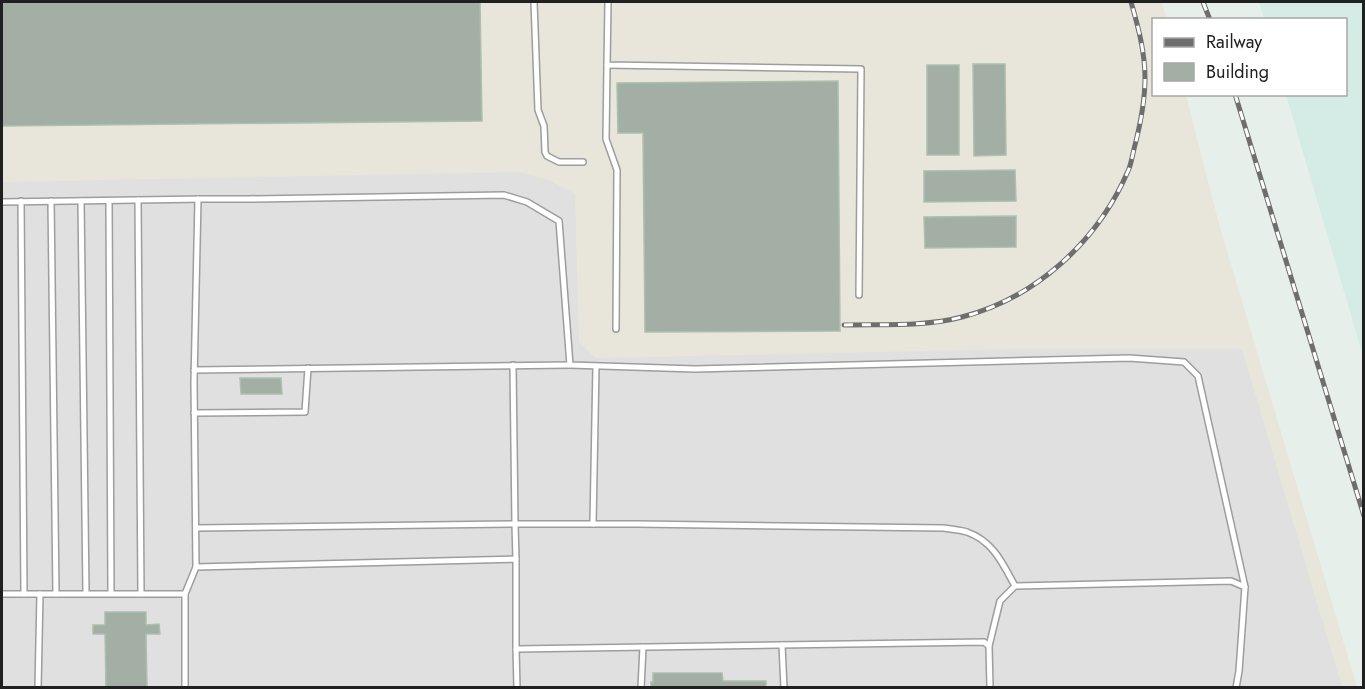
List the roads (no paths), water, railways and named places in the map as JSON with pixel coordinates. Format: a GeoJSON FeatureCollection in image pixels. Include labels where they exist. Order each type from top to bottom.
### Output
{"type":"FeatureCollection","features":[{"type":"Feature","properties":{"kind":"lane"},"geometry":{"type":"LineString","coordinates":[[534,2],[538,110],[544,126],[545,152],[547,156],[559,162],[583,162]]}},
{"type":"Feature","properties":{"kind":"lane"},"geometry":{"type":"LineString","coordinates":[[608,2],[606,139],[617,170],[616,328]]}},
{"type":"Feature","properties":{"kind":"lane"},"geometry":{"type":"LineString","coordinates":[[607,65],[861,69],[859,295]]}},
{"type":"Feature","properties":{"kind":"lane"},"geometry":{"type":"LineString","coordinates":[[2,202],[504,195],[527,202],[559,221],[570,365]]}},
{"type":"Feature","properties":{"kind":"lane"},"geometry":{"type":"LineString","coordinates":[[185,687],[185,594],[196,567],[194,413],[198,199]]}},
{"type":"Feature","properties":{"kind":"lane"},"geometry":{"type":"LineString","coordinates":[[138,200],[141,594]]}},
{"type":"Feature","properties":{"kind":"lane"},"geometry":{"type":"LineString","coordinates":[[21,201],[24,594]]}},
{"type":"Feature","properties":{"kind":"lane"},"geometry":{"type":"LineString","coordinates":[[51,201],[56,594]]}},
{"type":"Feature","properties":{"kind":"lane"},"geometry":{"type":"LineString","coordinates":[[81,201],[86,593]]}},
{"type":"Feature","properties":{"kind":"lane"},"geometry":{"type":"LineString","coordinates":[[109,201],[111,594]]}},
{"type":"Feature","properties":{"kind":"lane"},"geometry":{"type":"LineString","coordinates":[[195,370],[513,365],[695,369],[1129,358],[1184,362],[1198,376],[1245,587],[1236,687]]}},
{"type":"Feature","properties":{"kind":"lane"},"geometry":{"type":"LineString","coordinates":[[513,365],[517,687]]}},
{"type":"Feature","properties":{"kind":"lane"},"geometry":{"type":"LineString","coordinates":[[593,524],[596,366]]}},
{"type":"Feature","properties":{"kind":"lane"},"geometry":{"type":"LineString","coordinates":[[194,413],[305,412],[308,368]]}},
{"type":"Feature","properties":{"kind":"lane"},"geometry":{"type":"LineString","coordinates":[[196,528],[515,524],[943,528],[968,532],[988,543],[998,554],[1015,586]]}},
{"type":"Feature","properties":{"kind":"lane"},"geometry":{"type":"LineString","coordinates":[[196,567],[516,559]]}},
{"type":"Feature","properties":{"kind":"lane"},"geometry":{"type":"LineString","coordinates":[[990,687],[989,646],[1000,602],[1015,586],[1231,581],[1245,587]]}},
{"type":"Feature","properties":{"kind":"lane"},"geometry":{"type":"LineString","coordinates":[[2,594],[185,594]]}},
{"type":"Feature","properties":{"kind":"lane"},"geometry":{"type":"LineString","coordinates":[[38,687],[40,594]]}},
{"type":"Feature","properties":{"kind":"lane"},"geometry":{"type":"LineString","coordinates":[[516,649],[968,642],[984,642],[989,646]]}},
{"type":"Feature","properties":{"kind":"lane"},"geometry":{"type":"LineString","coordinates":[[782,645],[784,687]]}},
{"type":"Feature","properties":{"kind":"lane"},"geometry":{"type":"LineString","coordinates":[[641,687],[643,647]]}},
{"type":"Feature","properties":{"kind":"railway"},"geometry":{"type":"LineString","coordinates":[[844,325],[933,322],[962,317],[989,308],[1039,281],[1082,243],[1100,221],[1128,171],[1140,123],[1145,68],[1141,39],[1131,2]]}},
{"type":"Feature","properties":{"kind":"railway"},"geometry":{"type":"LineString","coordinates":[[1203,2],[1209,18]]}},
{"type":"Feature","properties":{"kind":"railway"},"geometry":{"type":"LineString","coordinates":[[1236,96],[1364,516]]}}]}
